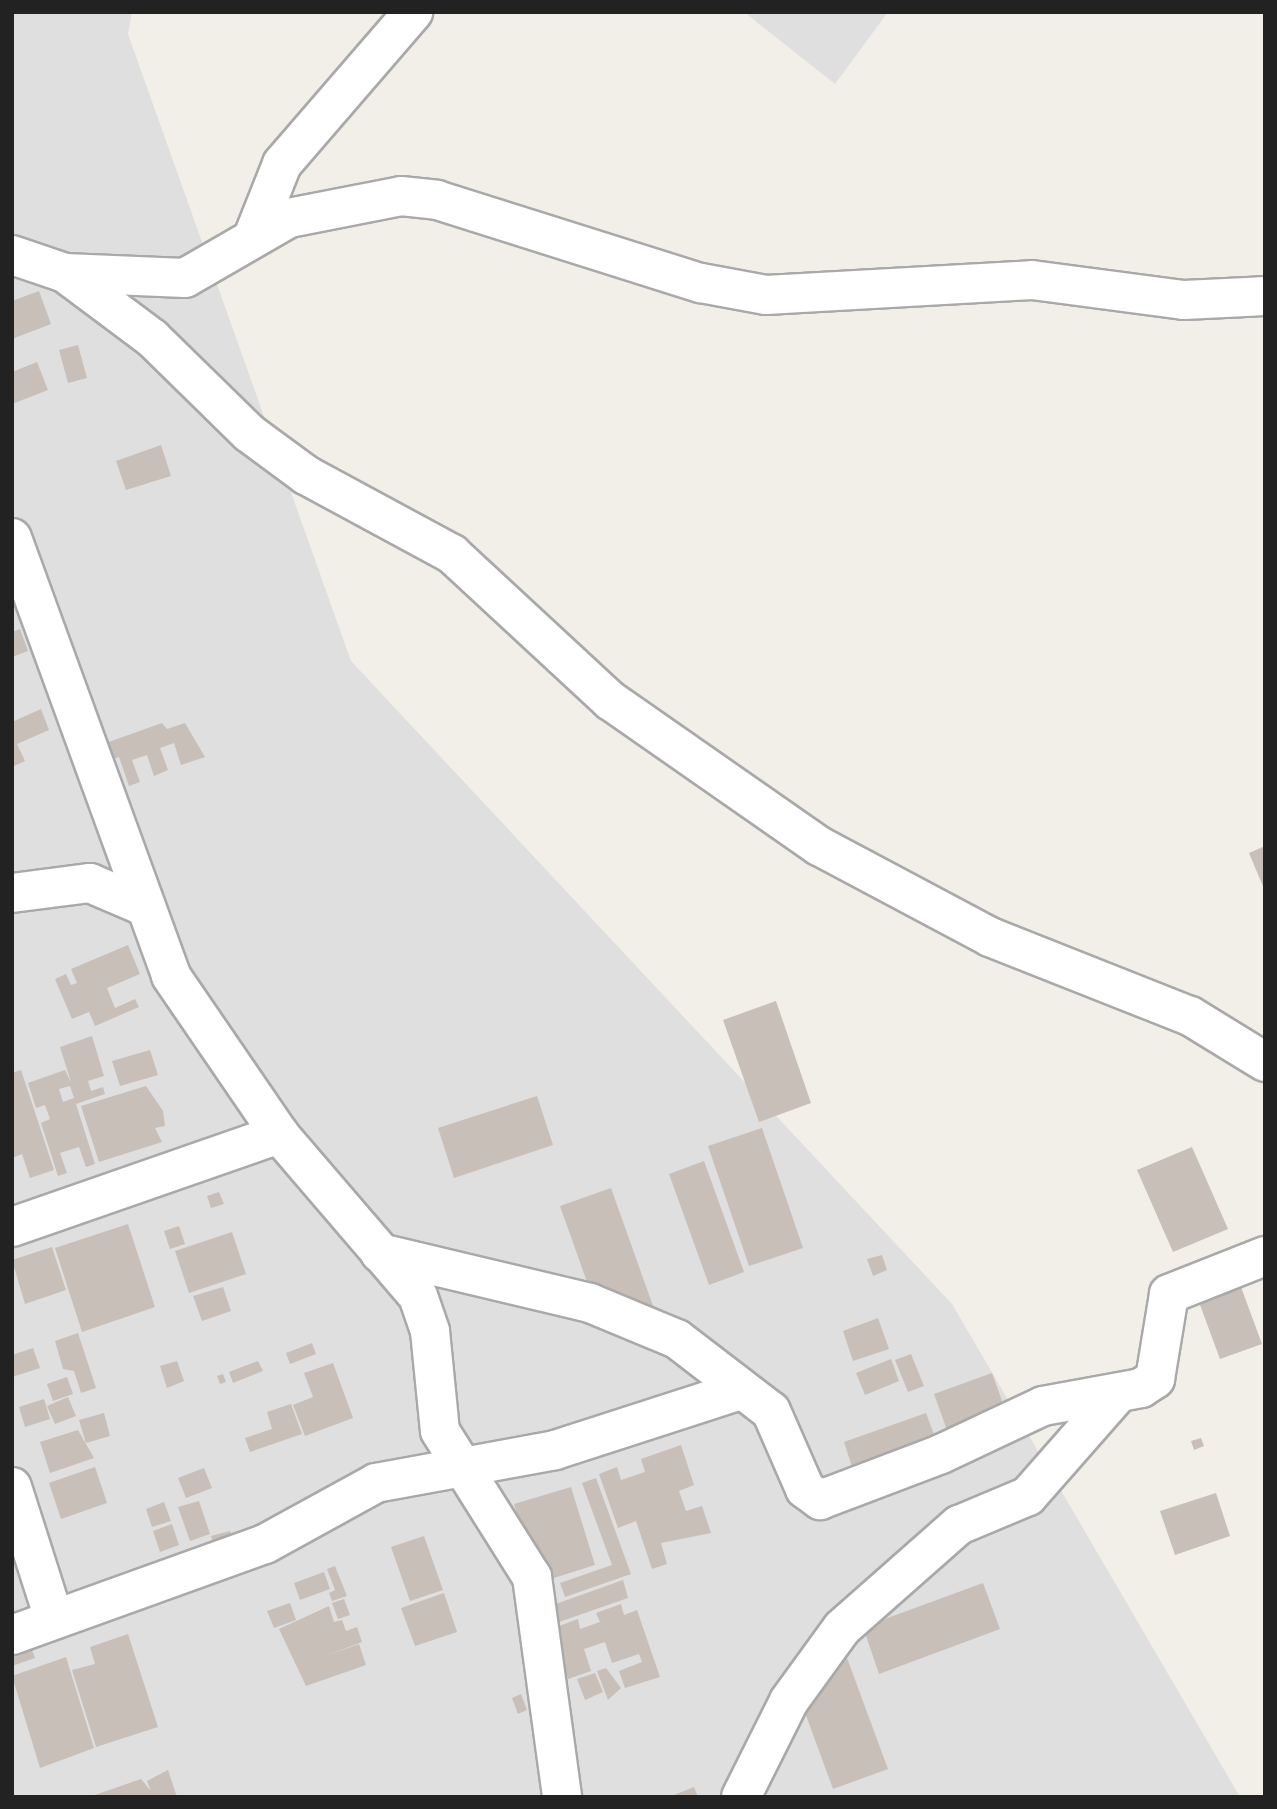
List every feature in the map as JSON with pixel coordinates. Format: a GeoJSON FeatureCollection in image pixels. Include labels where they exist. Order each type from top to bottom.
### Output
{"type":"FeatureCollection","features":[{"type":"Feature","properties":{"kind":"street"},"geometry":{"type":"LineString","coordinates":[[255,232],[282,164],[413,12]]}},
{"type":"Feature","properties":{"kind":"street"},"geometry":{"type":"LineString","coordinates":[[12,255],[65,273],[186,278],[255,232],[322,208],[401,196],[437,200],[701,283],[766,295],[1032,280],[1184,300],[1265,296]]}},
{"type":"Feature","properties":{"kind":"street"},"geometry":{"type":"LineString","coordinates":[[65,273],[152,338],[249,433],[306,475],[452,554],[611,701],[808,838],[990,937],[1190,1016],[1265,1062]]}},
{"type":"Feature","properties":{"kind":"street"},"geometry":{"type":"LineString","coordinates":[[12,538],[27,638],[146,907],[171,976],[279,1134],[380,1252],[408,1280],[430,1331],[434,1404],[456,1464],[532,1577],[562,1797]]}},
{"type":"Feature","properties":{"kind":"street"},"geometry":{"type":"LineString","coordinates":[[12,893],[90,883],[146,907]]}},
{"type":"Feature","properties":{"kind":"street"},"geometry":{"type":"LineString","coordinates":[[12,1227],[279,1134]]}},
{"type":"Feature","properties":{"kind":"street"},"geometry":{"type":"LineString","coordinates":[[380,1252],[639,1320],[677,1339],[771,1412],[804,1489],[820,1500],[1043,1406],[1115,1397],[1155,1379],[1169,1294],[1265,1256]]}},
{"type":"Feature","properties":{"kind":"street"},"geometry":{"type":"LineString","coordinates":[[12,1635],[265,1544],[376,1483],[456,1464],[555,1450],[741,1390]]}},
{"type":"Feature","properties":{"kind":"street"},"geometry":{"type":"LineString","coordinates":[[741,1797],[789,1701],[842,1628],[959,1525],[1028,1496],[1115,1397]]}},
{"type":"Feature","properties":{"kind":"street"},"geometry":{"type":"LineString","coordinates":[[12,1488],[54,1619]]}},
{"type":"Feature","properties":{"kind":"shaded area"},"geometry":{"type":"Polygon","coordinates":[[[12,12],[132,12],[128,34],[351,661],[952,1304],[1240,1797],[12,1797],[12,12]]]}},
{"type":"Feature","properties":{"kind":"shaded area"},"geometry":{"type":"Polygon","coordinates":[[[744,12],[888,12],[835,84],[744,12]]]}},
{"type":"Feature","properties":{"kind":"building"},"geometry":{"type":"Polygon","coordinates":[[[39,291],[51,324],[12,339],[12,301],[39,291]]]}},
{"type":"Feature","properties":{"kind":"building"},"geometry":{"type":"Polygon","coordinates":[[[78,345],[87,378],[68,383],[59,350],[78,345]]]}},
{"type":"Feature","properties":{"kind":"building"},"geometry":{"type":"Polygon","coordinates":[[[37,362],[48,390],[12,404],[12,372],[37,362]]]}},
{"type":"Feature","properties":{"kind":"building"},"geometry":{"type":"Polygon","coordinates":[[[161,445],[171,476],[126,490],[116,461],[161,445]]]}},
{"type":"Feature","properties":{"kind":"building"},"geometry":{"type":"Polygon","coordinates":[[[20,629],[28,651],[12,657],[12,632],[20,629]]]}},
{"type":"Feature","properties":{"kind":"building"},"geometry":{"type":"Polygon","coordinates":[[[41,709],[49,730],[17,744],[25,761],[12,767],[12,722],[41,709]]]}},
{"type":"Feature","properties":{"kind":"building"},"geometry":{"type":"Polygon","coordinates":[[[162,723],[167,729],[185,723],[205,757],[181,765],[174,743],[160,748],[168,770],[154,776],[147,755],[132,760],[140,782],[129,786],[119,757],[109,761],[103,744],[162,723]]]}},
{"type":"Feature","properties":{"kind":"building"},"geometry":{"type":"Polygon","coordinates":[[[1265,846],[1265,891],[1249,853],[1265,846]]]}},
{"type":"Feature","properties":{"kind":"building"},"geometry":{"type":"Polygon","coordinates":[[[128,945],[140,974],[107,988],[115,1008],[135,999],[139,1007],[95,1026],[89,1012],[72,1019],[55,979],[66,974],[71,985],[77,983],[71,969],[128,945]]]}},
{"type":"Feature","properties":{"kind":"building"},"geometry":{"type":"Polygon","coordinates":[[[776,1001],[811,1103],[759,1122],[723,1020],[776,1001]]]}},
{"type":"Feature","properties":{"kind":"building"},"geometry":{"type":"Polygon","coordinates":[[[92,1036],[104,1076],[88,1081],[91,1091],[103,1087],[105,1094],[76,1104],[95,1164],[86,1167],[79,1147],[60,1153],[67,1173],[58,1176],[41,1123],[50,1119],[45,1105],[36,1108],[28,1083],[65,1070],[71,1082],[60,1047],[92,1036]],[[70,1086],[59,1089],[63,1102],[74,1098],[70,1086]]]}},
{"type":"Feature","properties":{"kind":"building"},"geometry":{"type":"Polygon","coordinates":[[[150,1050],[158,1075],[120,1086],[112,1061],[150,1050]]]}},
{"type":"Feature","properties":{"kind":"building"},"geometry":{"type":"Polygon","coordinates":[[[21,1070],[54,1170],[30,1178],[22,1154],[12,1158],[12,1073],[21,1070]]]}},
{"type":"Feature","properties":{"kind":"building"},"geometry":{"type":"Polygon","coordinates":[[[146,1086],[163,1111],[165,1126],[155,1128],[162,1142],[99,1162],[81,1106],[146,1086]]]}},
{"type":"Feature","properties":{"kind":"building"},"geometry":{"type":"Polygon","coordinates":[[[537,1096],[553,1145],[454,1178],[438,1128],[537,1096]]]}},
{"type":"Feature","properties":{"kind":"building"},"geometry":{"type":"Polygon","coordinates":[[[762,1128],[803,1248],[749,1266],[708,1146],[762,1128]]]}},
{"type":"Feature","properties":{"kind":"building"},"geometry":{"type":"Polygon","coordinates":[[[1192,1147],[1228,1229],[1173,1252],[1137,1170],[1192,1147]]]}},
{"type":"Feature","properties":{"kind":"building"},"geometry":{"type":"Polygon","coordinates":[[[704,1161],[744,1272],[709,1285],[669,1174],[704,1161]]]}},
{"type":"Feature","properties":{"kind":"building"},"geometry":{"type":"Polygon","coordinates":[[[611,1188],[653,1306],[602,1324],[560,1206],[611,1188]]]}},
{"type":"Feature","properties":{"kind":"building"},"geometry":{"type":"Polygon","coordinates":[[[219,1192],[224,1204],[211,1208],[207,1196],[219,1192]]]}},
{"type":"Feature","properties":{"kind":"building"},"geometry":{"type":"Polygon","coordinates":[[[128,1224],[155,1307],[82,1332],[55,1248],[128,1224]]]}},
{"type":"Feature","properties":{"kind":"building"},"geometry":{"type":"Polygon","coordinates":[[[179,1226],[185,1244],[170,1249],[164,1231],[179,1226]]]}},
{"type":"Feature","properties":{"kind":"building"},"geometry":{"type":"Polygon","coordinates":[[[232,1232],[246,1274],[189,1293],[175,1251],[232,1232]]]}},
{"type":"Feature","properties":{"kind":"building"},"geometry":{"type":"Polygon","coordinates":[[[52,1247],[66,1290],[25,1304],[12,1260],[52,1247]]]}},
{"type":"Feature","properties":{"kind":"building"},"geometry":{"type":"Polygon","coordinates":[[[882,1255],[887,1270],[873,1276],[867,1259],[882,1255]]]}},
{"type":"Feature","properties":{"kind":"building"},"geometry":{"type":"Polygon","coordinates":[[[1238,1279],[1262,1344],[1220,1359],[1196,1294],[1238,1279]]]}},
{"type":"Feature","properties":{"kind":"building"},"geometry":{"type":"Polygon","coordinates":[[[223,1287],[231,1311],[202,1321],[193,1296],[223,1287]]]}},
{"type":"Feature","properties":{"kind":"building"},"geometry":{"type":"Polygon","coordinates":[[[878,1318],[889,1349],[853,1361],[843,1331],[878,1318]]]}},
{"type":"Feature","properties":{"kind":"building"},"geometry":{"type":"Polygon","coordinates":[[[78,1333],[96,1388],[81,1393],[74,1371],[63,1369],[55,1341],[78,1333]]]}},
{"type":"Feature","properties":{"kind":"building"},"geometry":{"type":"Polygon","coordinates":[[[312,1343],[316,1354],[290,1364],[286,1353],[312,1343]]]}},
{"type":"Feature","properties":{"kind":"building"},"geometry":{"type":"Polygon","coordinates":[[[33,1348],[40,1368],[12,1377],[12,1355],[33,1348]]]}},
{"type":"Feature","properties":{"kind":"building"},"geometry":{"type":"Polygon","coordinates":[[[911,1354],[924,1386],[908,1392],[895,1360],[911,1354]]]}},
{"type":"Feature","properties":{"kind":"building"},"geometry":{"type":"Polygon","coordinates":[[[891,1359],[899,1381],[865,1395],[856,1373],[891,1359]]]}},
{"type":"Feature","properties":{"kind":"building"},"geometry":{"type":"Polygon","coordinates":[[[177,1361],[184,1381],[167,1388],[160,1366],[177,1361]]]}},
{"type":"Feature","properties":{"kind":"building"},"geometry":{"type":"Polygon","coordinates":[[[258,1361],[263,1371],[233,1383],[229,1372],[258,1361]]]}},
{"type":"Feature","properties":{"kind":"building"},"geometry":{"type":"Polygon","coordinates":[[[333,1363],[353,1418],[305,1436],[293,1405],[313,1397],[304,1373],[333,1363]]]}},
{"type":"Feature","properties":{"kind":"building"},"geometry":{"type":"Polygon","coordinates":[[[992,1373],[1010,1423],[952,1444],[934,1394],[992,1373]]]}},
{"type":"Feature","properties":{"kind":"building"},"geometry":{"type":"Polygon","coordinates":[[[223,1374],[226,1382],[220,1384],[217,1376],[223,1374]]]}},
{"type":"Feature","properties":{"kind":"building"},"geometry":{"type":"Polygon","coordinates":[[[67,1377],[73,1394],[53,1401],[47,1384],[67,1377]]]}},
{"type":"Feature","properties":{"kind":"building"},"geometry":{"type":"Polygon","coordinates":[[[68,1397],[76,1416],[55,1424],[47,1406],[68,1397]]]}},
{"type":"Feature","properties":{"kind":"building"},"geometry":{"type":"Polygon","coordinates":[[[44,1399],[50,1419],[25,1427],[19,1407],[44,1399]]]}},
{"type":"Feature","properties":{"kind":"building"},"geometry":{"type":"Polygon","coordinates":[[[291,1404],[302,1434],[250,1452],[245,1438],[272,1429],[267,1412],[291,1404]]]}},
{"type":"Feature","properties":{"kind":"building"},"geometry":{"type":"Polygon","coordinates":[[[104,1413],[110,1436],[86,1443],[79,1420],[104,1413]]]}},
{"type":"Feature","properties":{"kind":"building"},"geometry":{"type":"Polygon","coordinates":[[[926,1413],[936,1440],[853,1470],[844,1442],[926,1413]]]}},
{"type":"Feature","properties":{"kind":"building"},"geometry":{"type":"Polygon","coordinates":[[[78,1430],[94,1458],[50,1473],[40,1442],[78,1430]]]}},
{"type":"Feature","properties":{"kind":"building"},"geometry":{"type":"Polygon","coordinates":[[[1201,1438],[1204,1446],[1194,1450],[1191,1441],[1201,1438]]]}},
{"type":"Feature","properties":{"kind":"building"},"geometry":{"type":"Polygon","coordinates":[[[681,1445],[694,1485],[679,1491],[686,1511],[702,1506],[711,1533],[661,1543],[667,1564],[652,1569],[636,1521],[618,1528],[599,1474],[617,1467],[621,1480],[645,1472],[641,1459],[681,1445]]]}},
{"type":"Feature","properties":{"kind":"building"},"geometry":{"type":"Polygon","coordinates":[[[95,1467],[107,1503],[61,1519],[49,1483],[95,1467]]]}},
{"type":"Feature","properties":{"kind":"building"},"geometry":{"type":"Polygon","coordinates":[[[204,1468],[212,1488],[186,1498],[178,1478],[204,1468]]]}},
{"type":"Feature","properties":{"kind":"building"},"geometry":{"type":"Polygon","coordinates":[[[596,1478],[631,1574],[565,1597],[560,1583],[612,1565],[582,1483],[596,1478]]]}},
{"type":"Feature","properties":{"kind":"building"},"geometry":{"type":"Polygon","coordinates":[[[571,1487],[595,1565],[538,1583],[514,1504],[571,1487]]]}},
{"type":"Feature","properties":{"kind":"building"},"geometry":{"type":"Polygon","coordinates":[[[1216,1493],[1230,1536],[1175,1555],[1160,1511],[1216,1493]]]}},
{"type":"Feature","properties":{"kind":"building"},"geometry":{"type":"Polygon","coordinates":[[[199,1501],[210,1534],[190,1541],[178,1507],[199,1501]]]}},
{"type":"Feature","properties":{"kind":"building"},"geometry":{"type":"Polygon","coordinates":[[[164,1502],[171,1521],[152,1527],[146,1509],[164,1502]]]}},
{"type":"Feature","properties":{"kind":"building"},"geometry":{"type":"Polygon","coordinates":[[[172,1524],[179,1545],[160,1552],[153,1531],[172,1524]]]}},
{"type":"Feature","properties":{"kind":"building"},"geometry":{"type":"Polygon","coordinates":[[[230,1531],[236,1549],[217,1555],[211,1536],[230,1531]]]}},
{"type":"Feature","properties":{"kind":"building"},"geometry":{"type":"Polygon","coordinates":[[[424,1536],[443,1590],[410,1601],[391,1547],[424,1536]]]}},
{"type":"Feature","properties":{"kind":"building"},"geometry":{"type":"Polygon","coordinates":[[[335,1566],[347,1596],[332,1601],[329,1593],[335,1590],[327,1569],[335,1566]]]}},
{"type":"Feature","properties":{"kind":"building"},"geometry":{"type":"Polygon","coordinates":[[[324,1572],[330,1589],[300,1600],[294,1583],[324,1572]]]}},
{"type":"Feature","properties":{"kind":"building"},"geometry":{"type":"Polygon","coordinates":[[[623,1580],[628,1598],[559,1622],[553,1605],[623,1580]]]}},
{"type":"Feature","properties":{"kind":"building"},"geometry":{"type":"Polygon","coordinates":[[[983,1583],[1000,1629],[879,1674],[863,1627],[983,1583]]]}},
{"type":"Feature","properties":{"kind":"building"},"geometry":{"type":"Polygon","coordinates":[[[444,1593],[457,1632],[415,1646],[401,1608],[444,1593]]]}},
{"type":"Feature","properties":{"kind":"building"},"geometry":{"type":"Polygon","coordinates":[[[344,1599],[350,1615],[338,1619],[332,1603],[344,1599]]]}},
{"type":"Feature","properties":{"kind":"building"},"geometry":{"type":"Polygon","coordinates":[[[290,1603],[296,1620],[274,1628],[267,1611],[290,1603]]]}},
{"type":"Feature","properties":{"kind":"building"},"geometry":{"type":"Polygon","coordinates":[[[621,1604],[624,1615],[637,1610],[660,1677],[625,1688],[619,1671],[642,1662],[639,1654],[612,1663],[605,1642],[584,1649],[591,1671],[568,1679],[551,1629],[578,1619],[580,1629],[600,1622],[596,1613],[621,1604]]]}},
{"type":"Feature","properties":{"kind":"building"},"geometry":{"type":"Polygon","coordinates":[[[329,1606],[334,1622],[342,1620],[346,1631],[357,1627],[362,1642],[323,1657],[359,1644],[366,1665],[306,1686],[279,1629],[329,1606]]]}},
{"type":"Feature","properties":{"kind":"building"},"geometry":{"type":"Polygon","coordinates":[[[128,1634],[158,1727],[96,1747],[72,1670],[95,1664],[90,1647],[128,1634]]]}},
{"type":"Feature","properties":{"kind":"building"},"geometry":{"type":"Polygon","coordinates":[[[31,1647],[35,1658],[12,1666],[12,1653],[31,1647]]]}},
{"type":"Feature","properties":{"kind":"building"},"geometry":{"type":"Polygon","coordinates":[[[66,1657],[94,1748],[40,1768],[12,1676],[66,1657]]]}},
{"type":"Feature","properties":{"kind":"building"},"geometry":{"type":"Polygon","coordinates":[[[847,1658],[888,1769],[833,1789],[792,1677],[847,1658]]]}},
{"type":"Feature","properties":{"kind":"building"},"geometry":{"type":"Polygon","coordinates":[[[606,1668],[621,1688],[608,1700],[597,1671],[606,1668]]]}},
{"type":"Feature","properties":{"kind":"building"},"geometry":{"type":"Polygon","coordinates":[[[595,1673],[603,1692],[585,1700],[577,1679],[595,1673]]]}},
{"type":"Feature","properties":{"kind":"building"},"geometry":{"type":"Polygon","coordinates":[[[521,1694],[527,1710],[518,1714],[512,1698],[521,1694]]]}},
{"type":"Feature","properties":{"kind":"building"},"geometry":{"type":"Polygon","coordinates":[[[168,1770],[177,1797],[89,1797],[141,1779],[151,1791],[147,1781],[168,1770]]]}},
{"type":"Feature","properties":{"kind":"building"},"geometry":{"type":"Polygon","coordinates":[[[694,1787],[698,1797],[669,1797],[694,1787]]]}}]}
